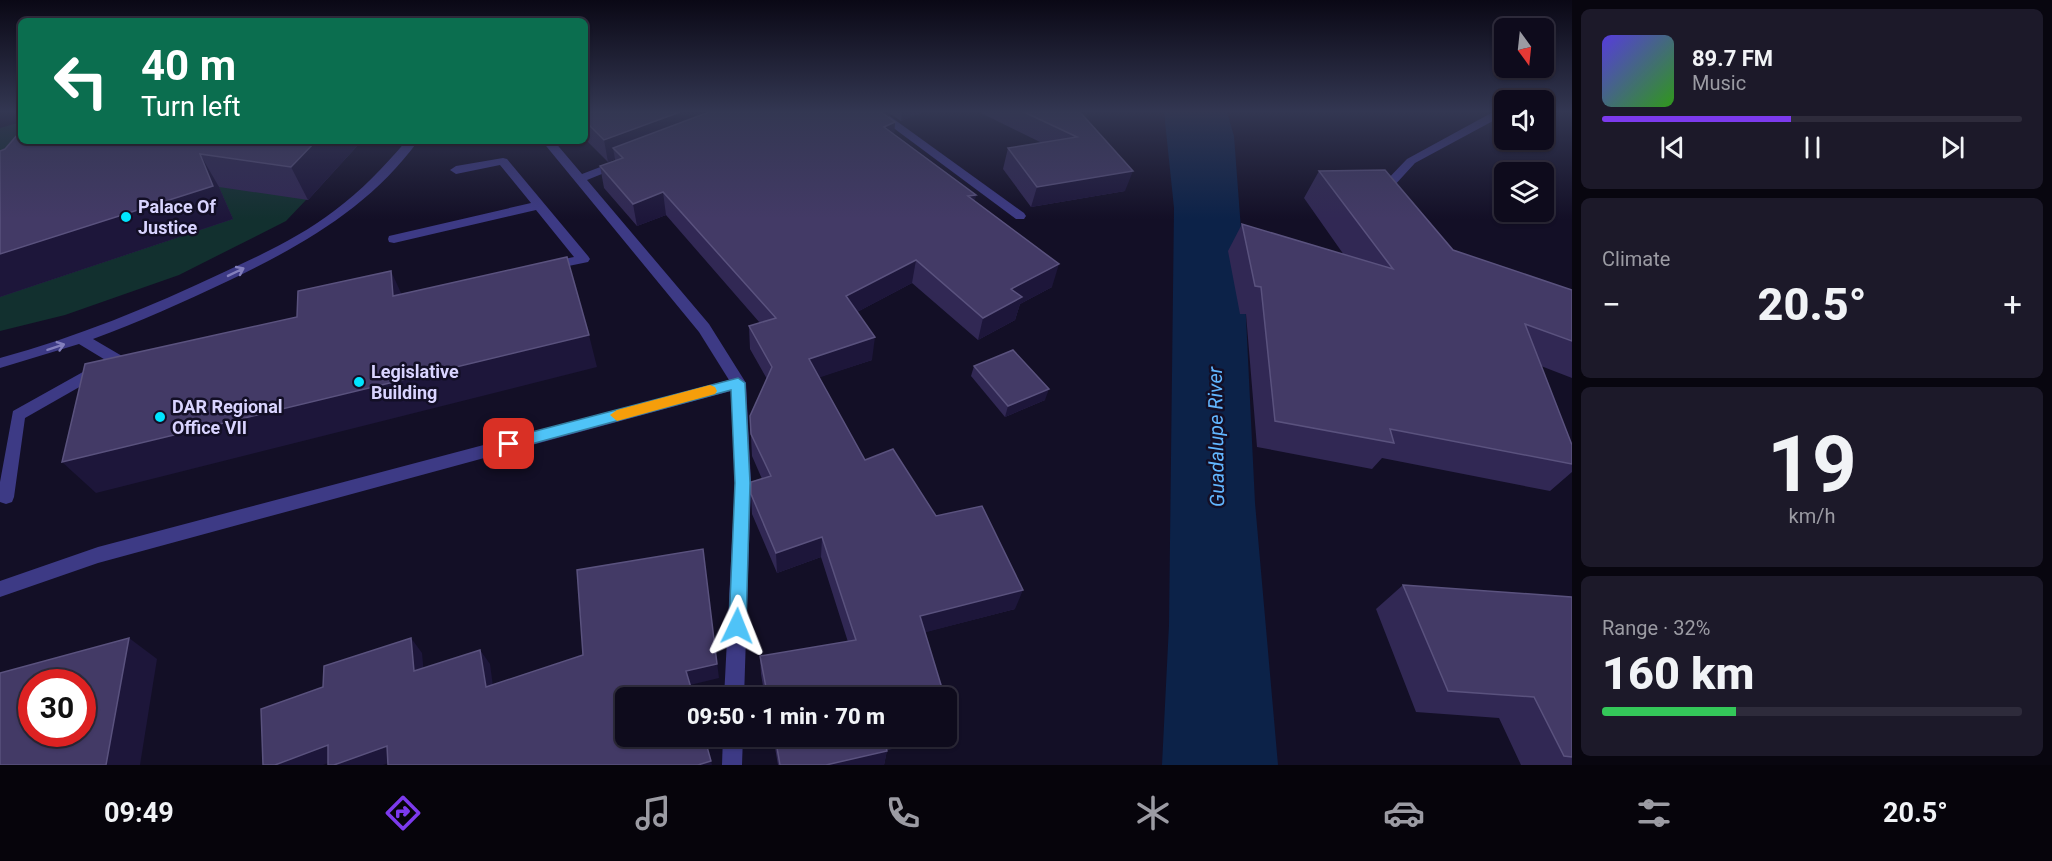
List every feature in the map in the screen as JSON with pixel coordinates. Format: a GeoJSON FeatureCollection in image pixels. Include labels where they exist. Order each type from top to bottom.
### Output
{"type":"FeatureCollection","features":[{"type":"Feature","properties":{"kind":"street"},"geometry":{"type":"LineString","coordinates":[[0,363],[82,339],[192,293],[262,259],[326,223],[371,185],[406,148]]}},
{"type":"Feature","properties":{"kind":"street"},"geometry":{"type":"LineString","coordinates":[[554,148],[704,328],[738,383],[743,483],[734,687]]}},
{"type":"Feature","properties":{"kind":"street"},"geometry":{"type":"LineString","coordinates":[[926,148],[1020,216]]}},
{"type":"Feature","properties":{"kind":"street"},"geometry":{"type":"LineString","coordinates":[[1389,184],[1411,161],[1435,148]]}},
{"type":"Feature","properties":{"kind":"street"},"geometry":{"type":"LineString","coordinates":[[581,178],[636,158]]}},
{"type":"Feature","properties":{"kind":"street"},"geometry":{"type":"LineString","coordinates":[[456,170],[503,160],[583,259],[537,269]]}},
{"type":"Feature","properties":{"kind":"street"},"geometry":{"type":"LineString","coordinates":[[394,239],[540,205]]}},
{"type":"Feature","properties":{"kind":"street"},"geometry":{"type":"LineString","coordinates":[[6,497],[18,415],[123,358],[82,339]]}},
{"type":"Feature","properties":{"kind":"street"},"geometry":{"type":"LineString","coordinates":[[0,589],[98,555],[738,383]]}},
{"type":"Feature","properties":{"kind":"street"},"geometry":{"type":"LineString","coordinates":[[732,765],[733,747]]}},
{"type":"Feature","properties":{"kind":"green space"},"geometry":{"type":"Polygon","coordinates":[[[0,148],[356,148],[286,221],[179,275],[65,315],[0,331],[0,148]]]}},
{"type":"Feature","properties":{"kind":"water","name":"Guadalupe River"},"geometry":{"type":"Polygon","coordinates":[[[1168,148],[1235,148],[1243,256],[1255,503],[1278,765],[1162,765],[1169,625],[1174,208],[1168,148]]]}},
{"type":"Feature","properties":{"kind":"building"},"geometry":{"type":"Polygon","coordinates":[[[310,148],[291,167],[200,154],[213,186],[0,254],[0,151],[5,149],[310,148]]]}},
{"type":"Feature","properties":{"kind":"building"},"geometry":{"type":"Polygon","coordinates":[[[613,148],[912,148],[976,195],[968,196],[1059,264],[1011,289],[1022,297],[983,318],[916,260],[846,296],[875,337],[809,359],[865,460],[893,449],[936,516],[982,506],[1023,590],[920,616],[942,687],[766,687],[760,656],[856,640],[822,537],[776,553],[751,494],[751,482],[771,476],[751,434],[750,416],[772,367],[749,326],[776,318],[663,192],[633,204],[600,166],[623,158],[613,148]]]}},
{"type":"Feature","properties":{"kind":"building"},"geometry":{"type":"Polygon","coordinates":[[[1008,148],[1112,148],[1133,171],[1037,187],[1008,148]]]}},
{"type":"Feature","properties":{"kind":"building"},"geometry":{"type":"Polygon","coordinates":[[[1385,170],[1453,250],[1572,290],[1572,341],[1525,324],[1572,445],[1572,464],[1390,429],[1394,443],[1275,421],[1261,287],[1255,286],[1242,224],[1393,269],[1319,171],[1385,170]]]}},
{"type":"Feature","properties":{"kind":"building"},"geometry":{"type":"Polygon","coordinates":[[[567,257],[589,335],[62,462],[85,364],[297,317],[298,291],[391,271],[393,296],[567,257]]]}},
{"type":"Feature","properties":{"kind":"building"},"geometry":{"type":"Polygon","coordinates":[[[1013,350],[1049,389],[1008,406],[974,366],[1013,350]]]}},
{"type":"Feature","properties":{"kind":"building"},"geometry":{"type":"Polygon","coordinates":[[[703,549],[717,664],[686,671],[691,687],[615,687],[615,747],[707,747],[711,761],[698,765],[388,765],[387,746],[334,765],[328,765],[328,745],[275,765],[263,765],[261,709],[323,687],[324,666],[411,638],[414,671],[480,650],[486,687],[583,655],[577,570],[703,549]]]}},
{"type":"Feature","properties":{"kind":"building"},"geometry":{"type":"Polygon","coordinates":[[[1403,585],[1572,597],[1572,757],[1564,756],[1534,697],[1448,691],[1403,585]]]}},
{"type":"Feature","properties":{"kind":"building"},"geometry":{"type":"Polygon","coordinates":[[[129,638],[106,765],[0,765],[0,673],[129,638]]]}},
{"type":"Feature","properties":{"kind":"building"},"geometry":{"type":"Polygon","coordinates":[[[777,747],[886,747],[887,751],[826,765],[780,765],[777,747]]]}},
{"type":"Feature","properties":{"kind":"slow traffic"},"geometry":{"type":"LineString","coordinates":[[617,415],[710,391]]}},
{"type":"Feature","properties":{"kind":"place","name":"Palace Of Justice"},"geometry":{"type":"Point","coordinates":[126,217]}},
{"type":"Feature","properties":{"kind":"place","name":"Legislative Building"},"geometry":{"type":"Point","coordinates":[359,382]}},
{"type":"Feature","properties":{"kind":"place","name":"DAR Regional Office VII"},"geometry":{"type":"Point","coordinates":[160,417]}},
{"type":"Feature","properties":{"kind":"route"},"geometry":{"type":"LineString","coordinates":[[509,444],[738,383],[743,483],[737,626]]}}]}
